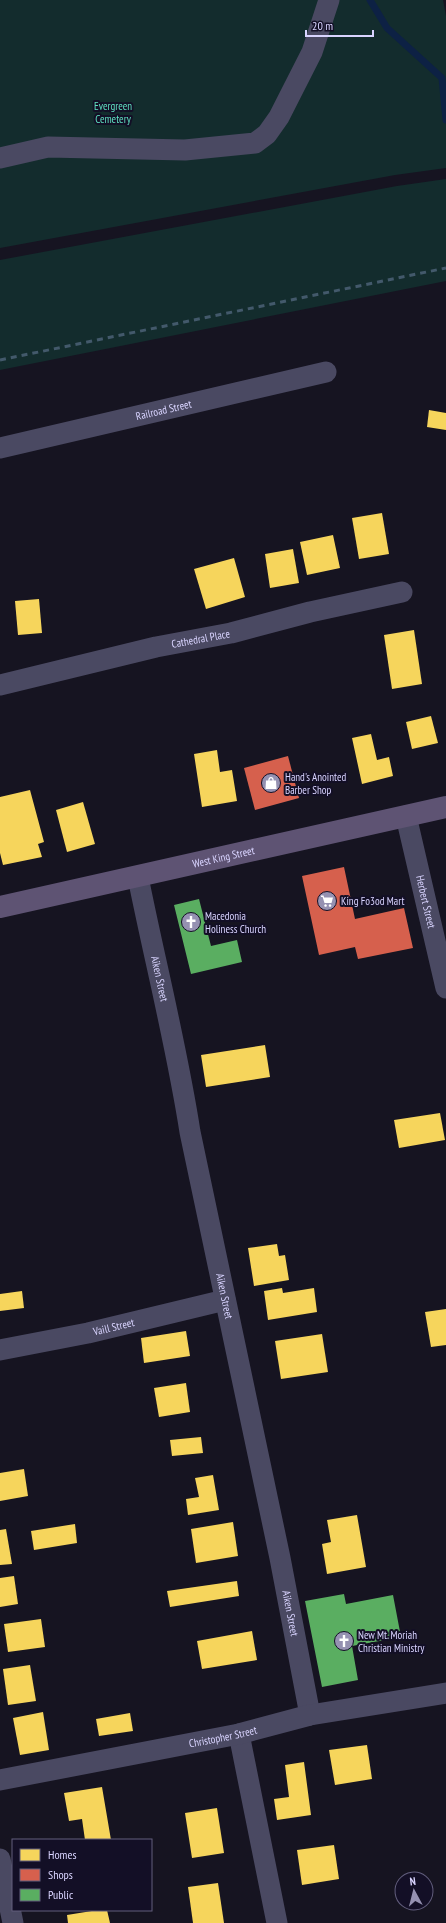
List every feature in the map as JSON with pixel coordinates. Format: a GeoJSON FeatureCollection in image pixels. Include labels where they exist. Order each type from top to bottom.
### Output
{"type":"FeatureCollection","features":[{"type":"Feature","properties":{"kind":"main road","name":"West King Street"},"geometry":{"type":"LineString","coordinates":[[0,907],[138,877],[446,806]]}},
{"type":"Feature","properties":{"kind":"street"},"geometry":{"type":"LineString","coordinates":[[0,158],[48,147],[185,150],[255,144],[268,134],[279,117],[296,84],[312,52],[329,0]]}},
{"type":"Feature","properties":{"kind":"street","name":"Railroad Street"},"geometry":{"type":"LineString","coordinates":[[0,448],[326,372]]}},
{"type":"Feature","properties":{"kind":"street","name":"Cathedral Place"},"geometry":{"type":"LineString","coordinates":[[0,685],[156,647],[231,633],[310,612],[402,592]]}},
{"type":"Feature","properties":{"kind":"street","name":"Herbert Street"},"geometry":{"type":"LineString","coordinates":[[406,816],[446,988]]}},
{"type":"Feature","properties":{"kind":"street","name":"Aiken Street"},"geometry":{"type":"LineString","coordinates":[[138,877],[162,994],[180,1071],[190,1132],[280,1558],[310,1715]]}},
{"type":"Feature","properties":{"kind":"street","name":"Vaill Street"},"geometry":{"type":"LineString","coordinates":[[0,1350],[88,1333],[225,1300]]}},
{"type":"Feature","properties":{"kind":"street","name":"Christopher Street"},"geometry":{"type":"LineString","coordinates":[[0,1780],[239,1734],[310,1715],[446,1693]]}},
{"type":"Feature","properties":{"kind":"street"},"geometry":{"type":"LineString","coordinates":[[239,1734],[277,1923]]}},
{"type":"Feature","properties":{"kind":"street"},"geometry":{"type":"LineString","coordinates":[[0,1859],[3,1885],[13,1923]]}},
{"type":"Feature","properties":{"kind":"green space","name":"Evergreen Cemetery"},"geometry":{"type":"Polygon","coordinates":[[[0,0],[443,0],[446,16],[446,168],[395,175],[0,248],[0,0]]]}},
{"type":"Feature","properties":{"kind":"green space"},"geometry":{"type":"Polygon","coordinates":[[[446,179],[446,281],[0,370],[0,260],[397,186],[446,179]]]}},
{"type":"Feature","properties":{"kind":"building: Homes"},"geometry":{"type":"Polygon","coordinates":[[[429,410],[446,413],[446,430],[427,427],[429,410]]]}},
{"type":"Feature","properties":{"kind":"building: Homes"},"geometry":{"type":"Polygon","coordinates":[[[382,513],[389,554],[359,559],[352,518],[382,513]]]}},
{"type":"Feature","properties":{"kind":"building: Homes"},"geometry":{"type":"Polygon","coordinates":[[[333,535],[340,568],[307,575],[300,542],[333,535]]]}},
{"type":"Feature","properties":{"kind":"building: Homes"},"geometry":{"type":"Polygon","coordinates":[[[293,549],[299,583],[270,588],[265,554],[293,549]]]}},
{"type":"Feature","properties":{"kind":"building: Homes"},"geometry":{"type":"Polygon","coordinates":[[[234,558],[245,597],[206,609],[194,569],[234,558]]]}},
{"type":"Feature","properties":{"kind":"building: Homes"},"geometry":{"type":"Polygon","coordinates":[[[39,599],[42,633],[18,635],[15,601],[39,599]]]}},
{"type":"Feature","properties":{"kind":"building: Homes"},"geometry":{"type":"Polygon","coordinates":[[[414,630],[422,684],[392,689],[384,635],[414,630]]]}},
{"type":"Feature","properties":{"kind":"building: Homes"},"geometry":{"type":"Polygon","coordinates":[[[431,716],[438,743],[412,749],[406,722],[431,716]]]}},
{"type":"Feature","properties":{"kind":"building: Homes"},"geometry":{"type":"Polygon","coordinates":[[[371,734],[377,760],[389,757],[393,776],[362,784],[352,738],[371,734]]]}},
{"type":"Feature","properties":{"kind":"building: Homes"},"geometry":{"type":"Polygon","coordinates":[[[217,750],[220,772],[232,770],[237,801],[202,807],[194,754],[217,750]]]}},
{"type":"Feature","properties":{"kind":"building: Homes"},"geometry":{"type":"Polygon","coordinates":[[[30,790],[44,842],[38,844],[42,857],[3,865],[0,853],[0,797],[30,790]]]}},
{"type":"Feature","properties":{"kind":"building: Homes"},"geometry":{"type":"Polygon","coordinates":[[[83,802],[95,844],[67,852],[56,810],[83,802]]]}},
{"type":"Feature","properties":{"kind":"building: Homes"},"geometry":{"type":"Polygon","coordinates":[[[265,1045],[270,1077],[206,1087],[201,1055],[265,1045]]]}},
{"type":"Feature","properties":{"kind":"building: Homes"},"geometry":{"type":"Polygon","coordinates":[[[440,1113],[445,1140],[399,1148],[394,1120],[440,1113]]]}},
{"type":"Feature","properties":{"kind":"building: Homes"},"geometry":{"type":"Polygon","coordinates":[[[277,1244],[279,1256],[285,1255],[289,1280],[254,1286],[248,1248],[277,1244]]]}},
{"type":"Feature","properties":{"kind":"building: Homes"},"geometry":{"type":"Polygon","coordinates":[[[282,1288],[283,1293],[314,1288],[317,1312],[268,1320],[264,1291],[282,1288]]]}},
{"type":"Feature","properties":{"kind":"building: Homes"},"geometry":{"type":"Polygon","coordinates":[[[22,1291],[24,1308],[0,1311],[0,1294],[22,1291]]]}},
{"type":"Feature","properties":{"kind":"building: Homes"},"geometry":{"type":"Polygon","coordinates":[[[446,1309],[446,1345],[431,1347],[425,1312],[446,1309]]]}},
{"type":"Feature","properties":{"kind":"building: Homes"},"geometry":{"type":"Polygon","coordinates":[[[186,1331],[190,1356],[144,1363],[141,1338],[186,1331]]]}},
{"type":"Feature","properties":{"kind":"building: Homes"},"geometry":{"type":"Polygon","coordinates":[[[322,1334],[328,1372],[281,1379],[275,1341],[322,1334]]]}},
{"type":"Feature","properties":{"kind":"building: Homes"},"geometry":{"type":"Polygon","coordinates":[[[186,1383],[190,1412],[159,1417],[154,1388],[186,1383]]]}},
{"type":"Feature","properties":{"kind":"building: Homes"},"geometry":{"type":"Polygon","coordinates":[[[201,1437],[203,1453],[172,1456],[170,1440],[201,1437]]]}},
{"type":"Feature","properties":{"kind":"building: Homes"},"geometry":{"type":"Polygon","coordinates":[[[24,1469],[28,1496],[0,1501],[0,1473],[24,1469]]]}},
{"type":"Feature","properties":{"kind":"building: Homes"},"geometry":{"type":"Polygon","coordinates":[[[213,1475],[219,1510],[188,1515],[186,1499],[199,1497],[195,1478],[213,1475]]]}},
{"type":"Feature","properties":{"kind":"building: Homes"},"geometry":{"type":"Polygon","coordinates":[[[357,1515],[366,1567],[327,1574],[322,1544],[331,1542],[327,1520],[357,1515]]]}},
{"type":"Feature","properties":{"kind":"building: Homes"},"geometry":{"type":"Polygon","coordinates":[[[233,1522],[238,1556],[196,1563],[191,1529],[233,1522]]]}},
{"type":"Feature","properties":{"kind":"building: Homes"},"geometry":{"type":"Polygon","coordinates":[[[75,1524],[77,1543],[34,1550],[31,1531],[75,1524]]]}},
{"type":"Feature","properties":{"kind":"building: Homes"},"geometry":{"type":"Polygon","coordinates":[[[6,1529],[12,1564],[0,1565],[0,1530],[6,1529]]]}},
{"type":"Feature","properties":{"kind":"building: Homes"},"geometry":{"type":"Polygon","coordinates":[[[14,1576],[18,1604],[0,1607],[0,1578],[14,1576]]]}},
{"type":"Feature","properties":{"kind":"building: Homes"},"geometry":{"type":"Polygon","coordinates":[[[237,1581],[239,1596],[170,1607],[167,1591],[237,1581]]]}},
{"type":"Feature","properties":{"kind":"building: Homes"},"geometry":{"type":"Polygon","coordinates":[[[41,1619],[45,1647],[8,1652],[4,1624],[41,1619]]]}},
{"type":"Feature","properties":{"kind":"building: Homes"},"geometry":{"type":"Polygon","coordinates":[[[252,1631],[257,1660],[202,1669],[197,1641],[252,1631]]]}},
{"type":"Feature","properties":{"kind":"building: Homes"},"geometry":{"type":"Polygon","coordinates":[[[30,1665],[36,1701],[8,1705],[3,1669],[30,1665]]]}},
{"type":"Feature","properties":{"kind":"building: Homes"},"geometry":{"type":"Polygon","coordinates":[[[43,1712],[49,1750],[20,1755],[13,1718],[43,1712]]]}},
{"type":"Feature","properties":{"kind":"building: Homes"},"geometry":{"type":"Polygon","coordinates":[[[130,1713],[133,1731],[99,1736],[96,1719],[130,1713]]]}},
{"type":"Feature","properties":{"kind":"building: Homes"},"geometry":{"type":"Polygon","coordinates":[[[367,1745],[372,1779],[335,1785],[329,1750],[367,1745]]]}},
{"type":"Feature","properties":{"kind":"building: Homes"},"geometry":{"type":"Polygon","coordinates":[[[304,1762],[311,1815],[277,1820],[274,1799],[289,1797],[285,1765],[304,1762]]]}},
{"type":"Feature","properties":{"kind":"building: Homes"},"geometry":{"type":"Polygon","coordinates":[[[102,1787],[111,1839],[85,1839],[82,1819],[69,1821],[64,1793],[102,1787]]]}},
{"type":"Feature","properties":{"kind":"building: Homes"},"geometry":{"type":"Polygon","coordinates":[[[217,1808],[224,1853],[192,1858],[185,1813],[217,1808]]]}},
{"type":"Feature","properties":{"kind":"building: Homes"},"geometry":{"type":"Polygon","coordinates":[[[334,1845],[339,1879],[302,1885],[297,1850],[334,1845]]]}},
{"type":"Feature","properties":{"kind":"building: Homes"},"geometry":{"type":"Polygon","coordinates":[[[218,1883],[224,1923],[193,1923],[188,1887],[218,1883]]]}},
{"type":"Feature","properties":{"kind":"building: Homes"},"geometry":{"type":"Polygon","coordinates":[[[92,1911],[107,1911],[110,1923],[68,1923],[67,1915],[92,1911]]]}},
{"type":"Feature","properties":{"kind":"building: Shops","name":"Hand's Anointed Barber Shop"},"geometry":{"type":"Polygon","coordinates":[[[288,756],[299,798],[255,810],[244,768],[288,756]]]}},
{"type":"Feature","properties":{"kind":"building: Shops"},"geometry":{"type":"Polygon","coordinates":[[[344,867],[355,919],[404,908],[413,948],[358,959],[355,947],[319,955],[302,876],[344,867]]]}},
{"type":"Feature","properties":{"kind":"building: Public","name":"Macedonia Holiness Church"},"geometry":{"type":"Polygon","coordinates":[[[199,899],[211,946],[237,940],[242,962],[191,974],[174,905],[199,899]]]}},
{"type":"Feature","properties":{"kind":"building: Public","name":"New Mt. Moriah Christian Ministry"},"geometry":{"type":"Polygon","coordinates":[[[344,1594],[346,1604],[393,1595],[401,1637],[352,1646],[358,1680],[322,1687],[305,1601],[344,1594]]]}},
{"type":"Feature","properties":{"kind":"waterway"},"geometry":{"type":"LineString","coordinates":[[370,0],[387,28],[442,78],[446,120]]}},
{"type":"Feature","properties":{"kind":"railway"},"geometry":{"type":"LineString","coordinates":[[0,360],[446,268]]}},
{"type":"Feature","properties":{"kind":"place","name":"Hand's Anointed Barber Shop"},"geometry":{"type":"Point","coordinates":[271,783]}},
{"type":"Feature","properties":{"kind":"place","name":"King Fo3od Mart"},"geometry":{"type":"Point","coordinates":[327,901]}},
{"type":"Feature","properties":{"kind":"place","name":"Macedonia Holiness Church"},"geometry":{"type":"Point","coordinates":[191,922]}},
{"type":"Feature","properties":{"kind":"place","name":"New Mt. Moriah Christian Ministry"},"geometry":{"type":"Point","coordinates":[344,1641]}}]}
